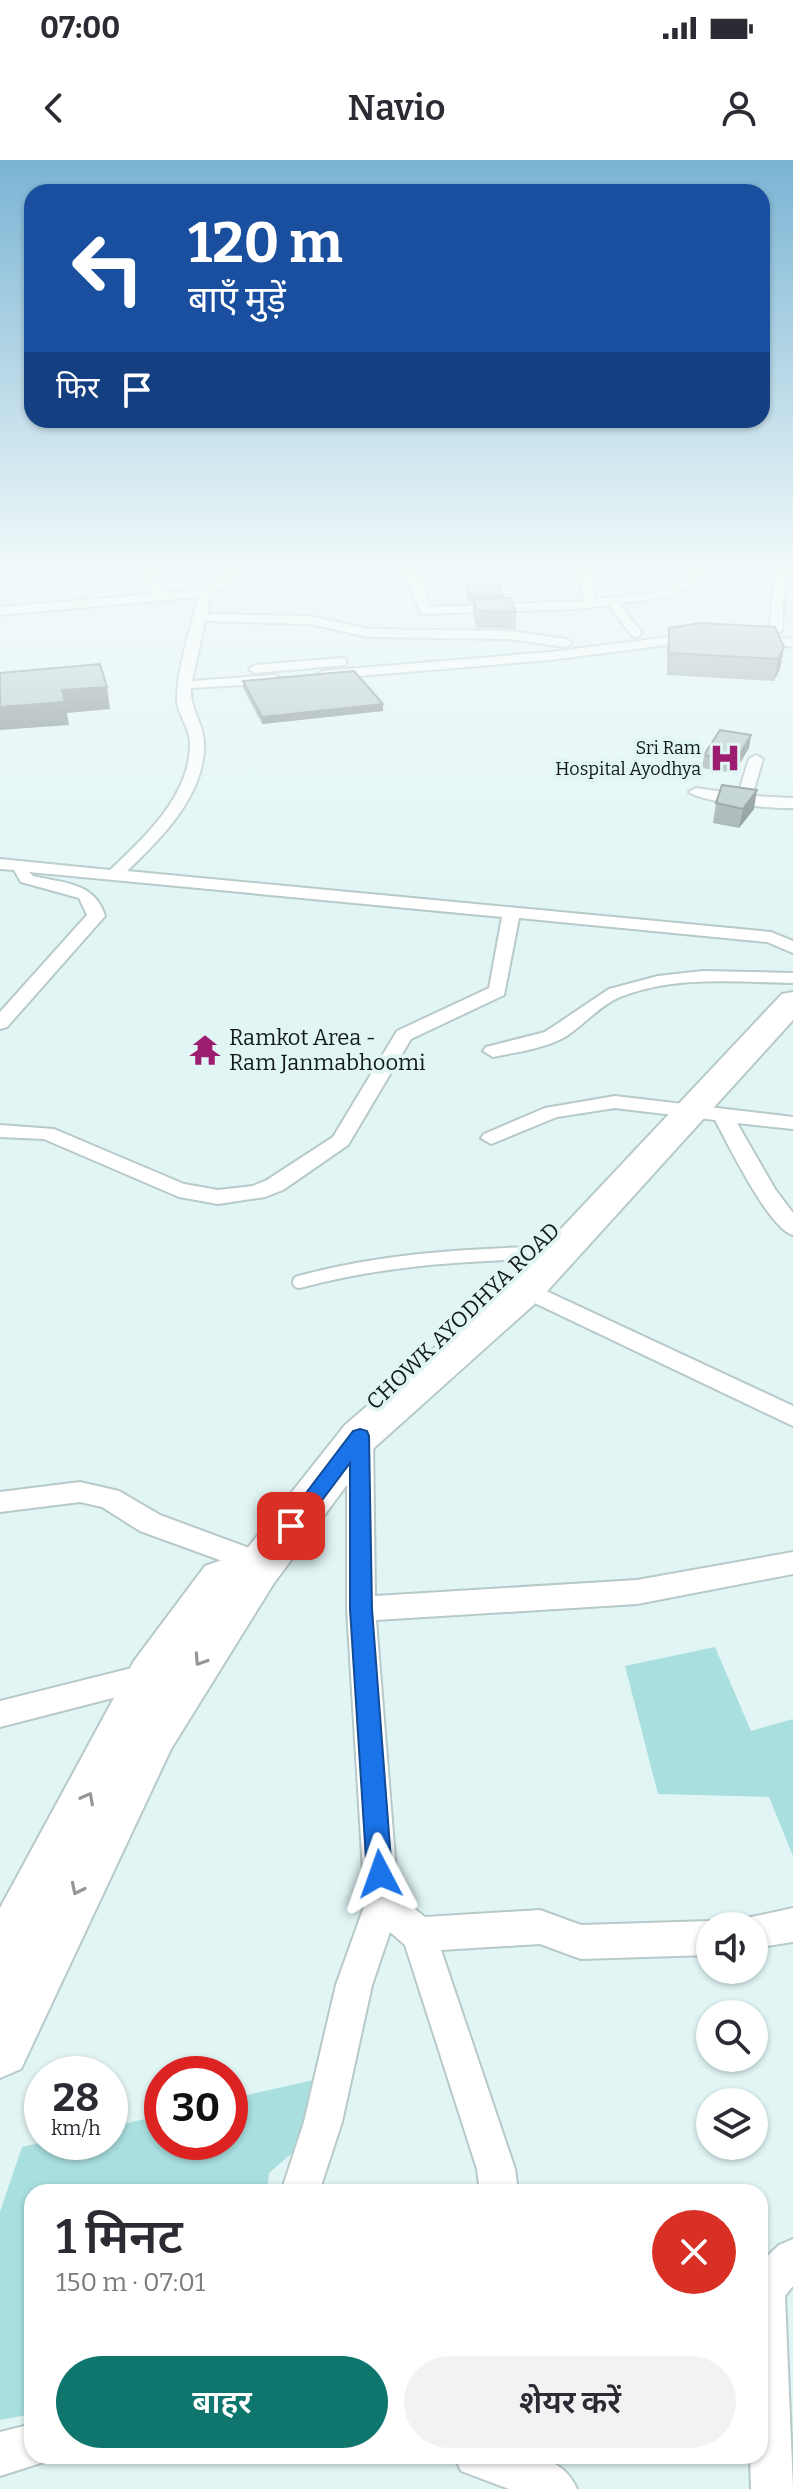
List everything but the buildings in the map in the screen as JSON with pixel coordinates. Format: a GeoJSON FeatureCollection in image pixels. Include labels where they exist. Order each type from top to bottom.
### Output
{"type":"FeatureCollection","features":[{"type":"Feature","properties":{"kind":"main road"},"geometry":{"type":"LineString","coordinates":[[694,1110],[793,980]]}},
{"type":"Feature","properties":{"kind":"main road"},"geometry":{"type":"LineString","coordinates":[[0,2048],[153,1733],[257,1570],[360,1426],[694,1110],[793,1001]]}},
{"type":"Feature","properties":{"kind":"main road","name":"CHOWK AYODHYA ROAD"},"geometry":{"type":"LineString","coordinates":[[0,1966],[16,1908],[152,1676],[239,1556],[360,1426]]}},
{"type":"Feature","properties":{"kind":"street"},"geometry":{"type":"LineString","coordinates":[[187,679],[211,677]]}},
{"type":"Feature","properties":{"kind":"street"},"geometry":{"type":"LineString","coordinates":[[187,679],[224,677]]}},
{"type":"Feature","properties":{"kind":"street"},"geometry":{"type":"LineString","coordinates":[[114,875],[163,828],[187,785],[197,739],[184,705],[187,679]]}},
{"type":"Feature","properties":{"kind":"street"},"geometry":{"type":"LineString","coordinates":[[743,799],[756,759]]}},
{"type":"Feature","properties":{"kind":"street"},"geometry":{"type":"LineString","coordinates":[[696,792],[793,803]]}},
{"type":"Feature","properties":{"kind":"street"},"geometry":{"type":"LineString","coordinates":[[7,865],[771,937],[793,948]]}},
{"type":"Feature","properties":{"kind":"street"},"geometry":{"type":"LineString","coordinates":[[0,1023],[96,916],[85,894],[27,879],[7,865]]}},
{"type":"Feature","properties":{"kind":"street"},"geometry":{"type":"LineString","coordinates":[[0,1131],[47,1133],[163,1184],[198,1194],[239,1196],[275,1185],[341,1141],[404,1035],[498,991],[511,913]]}},
{"type":"Feature","properties":{"kind":"street"},"geometry":{"type":"LineString","coordinates":[[493,1051],[542,1040],[560,1032],[610,995],[628,988],[695,977],[793,980]]}},
{"type":"Feature","properties":{"kind":"street"},"geometry":{"type":"LineString","coordinates":[[491,1138],[552,1112],[615,1102],[793,1123]]}},
{"type":"Feature","properties":{"kind":"street"},"geometry":{"type":"LineString","coordinates":[[694,1110],[793,1228]]}},
{"type":"Feature","properties":{"kind":"street"},"geometry":{"type":"LineString","coordinates":[[519,1274],[793,1417]]}},
{"type":"Feature","properties":{"kind":"street"},"geometry":{"type":"LineString","coordinates":[[303,2184],[323,2122],[354,1985],[382,1904],[361,1609],[360,1426]]}},
{"type":"Feature","properties":{"kind":"street"},"geometry":{"type":"LineString","coordinates":[[0,1502],[80,1492],[109,1498],[150,1523],[239,1556]]}},
{"type":"Feature","properties":{"kind":"street"},"geometry":{"type":"LineString","coordinates":[[361,1609],[637,1592],[793,1563]]}},
{"type":"Feature","properties":{"kind":"street"},"geometry":{"type":"LineString","coordinates":[[0,1714],[152,1676]]}},
{"type":"Feature","properties":{"kind":"street"},"geometry":{"type":"LineString","coordinates":[[382,1904],[419,1934],[496,2169],[498,2184]]}},
{"type":"Feature","properties":{"kind":"street"},"geometry":{"type":"LineString","coordinates":[[768,1929],[793,1925]]}},
{"type":"Feature","properties":{"kind":"street"},"geometry":{"type":"LineString","coordinates":[[419,1934],[540,1927],[581,1942],[696,1938]]}},
{"type":"Feature","properties":{"kind":"street"},"geometry":{"type":"LineString","coordinates":[[768,2285],[793,2259]]}},
{"type":"Feature","properties":{"kind":"street"},"geometry":{"type":"LineString","coordinates":[[768,2378],[773,2489]]}},
{"type":"Feature","properties":{"kind":"street"},"geometry":{"type":"LineString","coordinates":[[0,2454],[24,2448]]}},
{"type":"Feature","properties":{"kind":"street"},"geometry":{"type":"LineString","coordinates":[[505,2464],[541,2474]]}},
{"type":"Feature","properties":{"kind":"lane"},"geometry":{"type":"LineString","coordinates":[[299,1282],[352,1268],[426,1257],[519,1274]]}},
{"type":"Feature","properties":{"kind":"shaded area"},"geometry":{"type":"Polygon","coordinates":[[[715,1647],[751,1731],[793,1719],[793,1856],[769,1797],[658,1794],[625,1666],[715,1647]]]}},
{"type":"Feature","properties":{"kind":"shaded area"},"geometry":{"type":"Polygon","coordinates":[[[313,2080],[298,2148],[269,2173],[268,2184],[24,2184],[24,2416],[0,2420],[0,2212],[22,2147],[24,2160],[128,2160],[128,2123],[144,2119],[144,2160],[248,2160],[248,2095],[313,2080]]]}},
{"type":"Feature","properties":{"kind":"place","name":"Sri Ram Hospital Ayodhya"},"geometry":{"type":"Point","coordinates":[725,758]}},
{"type":"Feature","properties":{"kind":"place","name":"Ramkot Area - Ram Janmabhoomi"},"geometry":{"type":"Point","coordinates":[205,1050]}},
{"type":"Feature","properties":{"kind":"route"},"geometry":{"type":"LineString","coordinates":[[291,1526],[360,1436],[361,1609],[380,1874]]}}]}
